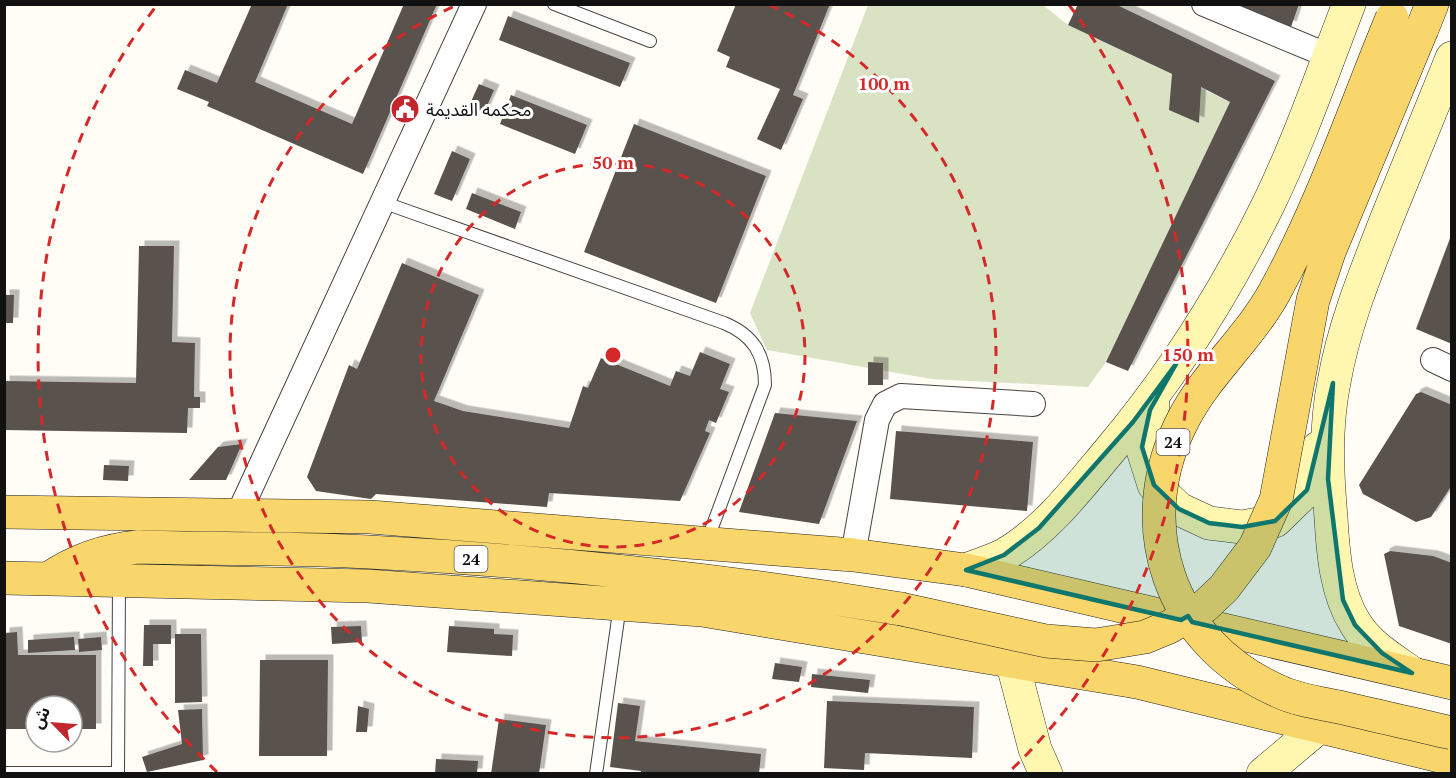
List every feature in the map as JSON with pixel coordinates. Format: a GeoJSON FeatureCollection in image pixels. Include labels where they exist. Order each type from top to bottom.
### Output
{"type":"FeatureCollection","features":[{"type":"Feature","properties":{"kind":"main road","name":"24"},"geometry":{"type":"LineString","coordinates":[[47,580],[80,560],[118,549],[138,547],[368,552],[632,574],[802,593],[901,609],[1046,641],[1096,645],[1145,637],[1169,627],[1205,606],[1224,588],[1255,547],[1276,500],[1313,300],[1411,14]]}},
{"type":"Feature","properties":{"kind":"main road","name":"24"},"geometry":{"type":"LineString","coordinates":[[1411,14],[1298,248],[1272,296],[1242,342],[1185,416],[1166,461],[1160,489],[1158,528],[1165,567],[1179,603],[1200,635],[1224,659],[1251,678],[1281,693],[1452,733]]}},
{"type":"Feature","properties":{"kind":"main road"},"geometry":{"type":"LineString","coordinates":[[4,512],[238,514],[450,522],[853,555],[966,570],[1452,684]]}},
{"type":"Feature","properties":{"kind":"main road"},"geometry":{"type":"LineString","coordinates":[[4,578],[368,586],[702,610],[1137,682],[1452,759]]}},
{"type":"Feature","properties":{"kind":"street"},"geometry":{"type":"LineString","coordinates":[[238,514],[474,4]]}},
{"type":"Feature","properties":{"kind":"street"},"geometry":{"type":"LineString","coordinates":[[1204,4],[1329,56]]}},
{"type":"Feature","properties":{"kind":"street"},"geometry":{"type":"LineString","coordinates":[[1349,4],[1270,201],[1237,266],[1150,410],[1142,447],[1155,485],[1179,508],[1209,523],[1242,527],[1275,521],[1307,490],[1333,383],[1359,291],[1442,108],[1452,58]]}},
{"type":"Feature","properties":{"kind":"street"},"geometry":{"type":"LineString","coordinates":[[966,570],[1004,555],[1039,528],[1126,431],[1176,364]]}},
{"type":"Feature","properties":{"kind":"street"},"geometry":{"type":"LineString","coordinates":[[1333,383],[1328,431],[1328,479],[1332,540],[1343,600],[1355,625],[1382,653],[1412,673]]}},
{"type":"Feature","properties":{"kind":"street"},"geometry":{"type":"LineString","coordinates":[[853,555],[877,420],[885,404],[901,396],[1033,404]]}},
{"type":"Feature","properties":{"kind":"street"},"geometry":{"type":"LineString","coordinates":[[1012,661],[1035,749],[1045,773]]}},
{"type":"Feature","properties":{"kind":"street"},"geometry":{"type":"LineString","coordinates":[[1263,774],[1320,726]]}},
{"type":"Feature","properties":{"kind":"lane"},"geometry":{"type":"LineString","coordinates":[[554,4],[650,41]]}},
{"type":"Feature","properties":{"kind":"lane"},"geometry":{"type":"LineString","coordinates":[[382,202],[724,323],[739,329],[752,340],[760,353],[765,369],[765,385],[706,544]]}},
{"type":"Feature","properties":{"kind":"lane"},"geometry":{"type":"LineString","coordinates":[[4,773],[118,773],[119,581]]}},
{"type":"Feature","properties":{"kind":"lane"},"geometry":{"type":"LineString","coordinates":[[596,774],[620,603]]}},
{"type":"Feature","properties":{"kind":"highlighted area"},"geometry":{"type":"Polygon","coordinates":[[[1176,364],[1150,410],[1142,447],[1154,485],[1179,509],[1209,523],[1242,527],[1275,521],[1307,490],[1333,383],[1328,479],[1343,600],[1355,625],[1382,653],[1412,673],[1192,622],[1188,616],[1181,620],[966,570],[1004,555],[1039,528],[1133,422],[1176,364]]]}},
{"type":"Feature","properties":{"kind":"green space"},"geometry":{"type":"Polygon","coordinates":[[[868,5],[1043,5],[1068,25],[1230,102],[1106,362],[1088,387],[931,379],[767,350],[750,313],[868,5]]]}},
{"type":"Feature","properties":{"kind":"building"},"geometry":{"type":"Polygon","coordinates":[[[252,4],[288,4],[255,82],[352,124],[404,4],[437,4],[363,174],[207,106],[209,102],[177,89],[185,70],[217,83],[252,4]]]}},
{"type":"Feature","properties":{"kind":"building"},"geometry":{"type":"Polygon","coordinates":[[[736,4],[830,4],[793,95],[803,99],[781,150],[757,139],[780,89],[726,67],[730,57],[717,51],[736,4]]]}},
{"type":"Feature","properties":{"kind":"building"},"geometry":{"type":"Polygon","coordinates":[[[1078,4],[1115,4],[1275,81],[1128,371],[1106,362],[1230,102],[1201,87],[1199,123],[1169,110],[1172,74],[1068,25],[1078,4]]]}},
{"type":"Feature","properties":{"kind":"building"},"geometry":{"type":"Polygon","coordinates":[[[1232,4],[1299,4],[1291,27],[1232,4]]]}},
{"type":"Feature","properties":{"kind":"building"},"geometry":{"type":"Polygon","coordinates":[[[508,16],[630,63],[620,87],[499,40],[508,16]]]}},
{"type":"Feature","properties":{"kind":"building"},"geometry":{"type":"Polygon","coordinates":[[[479,84],[494,90],[484,113],[469,106],[479,84]]]}},
{"type":"Feature","properties":{"kind":"building"},"geometry":{"type":"Polygon","coordinates":[[[511,95],[587,125],[575,154],[500,124],[511,95]]]}},
{"type":"Feature","properties":{"kind":"building"},"geometry":{"type":"Polygon","coordinates":[[[634,124],[766,176],[716,303],[584,252],[634,124]]]}},
{"type":"Feature","properties":{"kind":"building"},"geometry":{"type":"Polygon","coordinates":[[[452,151],[470,159],[452,201],[434,194],[452,151]]]}},
{"type":"Feature","properties":{"kind":"building"},"geometry":{"type":"Polygon","coordinates":[[[472,193],[521,212],[515,229],[466,209],[472,193]]]}},
{"type":"Feature","properties":{"kind":"building"},"geometry":{"type":"Polygon","coordinates":[[[1452,233],[1452,344],[1416,329],[1452,233]]]}},
{"type":"Feature","properties":{"kind":"building"},"geometry":{"type":"Polygon","coordinates":[[[139,246],[174,246],[172,342],[195,343],[194,397],[200,397],[200,408],[188,408],[187,433],[4,430],[4,381],[136,383],[139,246]]]}},
{"type":"Feature","properties":{"kind":"building"},"geometry":{"type":"Polygon","coordinates":[[[402,263],[479,295],[434,401],[463,411],[569,428],[583,386],[588,388],[601,358],[670,386],[676,371],[690,376],[700,352],[730,364],[720,389],[729,392],[716,423],[709,420],[705,431],[710,433],[680,501],[549,493],[547,507],[376,494],[371,499],[316,491],[307,477],[349,365],[357,369],[402,263]]]}},
{"type":"Feature","properties":{"kind":"building"},"geometry":{"type":"Polygon","coordinates":[[[4,295],[14,295],[13,323],[4,323],[4,295]]]}},
{"type":"Feature","properties":{"kind":"building"},"geometry":{"type":"Polygon","coordinates":[[[868,362],[883,363],[883,385],[868,385],[868,362]]]}},
{"type":"Feature","properties":{"kind":"building"},"geometry":{"type":"Polygon","coordinates":[[[1421,392],[1452,405],[1452,485],[1431,517],[1416,522],[1363,494],[1359,485],[1416,394],[1421,392]]]}},
{"type":"Feature","properties":{"kind":"building"},"geometry":{"type":"Polygon","coordinates":[[[775,413],[857,421],[819,524],[739,512],[775,413]]]}},
{"type":"Feature","properties":{"kind":"building"},"geometry":{"type":"Polygon","coordinates":[[[896,431],[1033,442],[1027,511],[890,499],[896,431]]]}},
{"type":"Feature","properties":{"kind":"building"},"geometry":{"type":"Polygon","coordinates":[[[242,444],[226,480],[189,480],[218,447],[242,444]]]}},
{"type":"Feature","properties":{"kind":"building"},"geometry":{"type":"Polygon","coordinates":[[[104,465],[129,466],[128,481],[103,480],[104,465]]]}},
{"type":"Feature","properties":{"kind":"building"},"geometry":{"type":"Polygon","coordinates":[[[1390,551],[1433,556],[1452,563],[1452,644],[1399,626],[1384,554],[1390,551]]]}},
{"type":"Feature","properties":{"kind":"building"},"geometry":{"type":"Polygon","coordinates":[[[144,625],[171,625],[171,644],[153,644],[153,666],[143,666],[144,625]]]}},
{"type":"Feature","properties":{"kind":"building"},"geometry":{"type":"Polygon","coordinates":[[[361,626],[362,642],[332,644],[331,627],[361,626]]]}},
{"type":"Feature","properties":{"kind":"building"},"geometry":{"type":"Polygon","coordinates":[[[449,626],[494,629],[494,634],[513,635],[512,656],[447,652],[449,626]]]}},
{"type":"Feature","properties":{"kind":"building"},"geometry":{"type":"Polygon","coordinates":[[[17,632],[18,655],[96,655],[96,729],[84,729],[84,694],[24,694],[24,729],[4,729],[4,633],[17,632]]]}},
{"type":"Feature","properties":{"kind":"building"},"geometry":{"type":"Polygon","coordinates":[[[175,634],[201,634],[202,702],[175,703],[175,634]]]}},
{"type":"Feature","properties":{"kind":"building"},"geometry":{"type":"Polygon","coordinates":[[[74,637],[75,650],[28,653],[28,640],[74,637]]]}},
{"type":"Feature","properties":{"kind":"building"},"geometry":{"type":"Polygon","coordinates":[[[101,637],[102,650],[79,652],[78,639],[101,637]]]}},
{"type":"Feature","properties":{"kind":"building"},"geometry":{"type":"Polygon","coordinates":[[[260,660],[328,660],[327,756],[259,756],[260,660]]]}},
{"type":"Feature","properties":{"kind":"building"},"geometry":{"type":"Polygon","coordinates":[[[775,663],[802,667],[799,682],[772,679],[775,663]]]}},
{"type":"Feature","properties":{"kind":"building"},"geometry":{"type":"Polygon","coordinates":[[[812,674],[870,680],[868,693],[811,687],[812,674]]]}},
{"type":"Feature","properties":{"kind":"building"},"geometry":{"type":"Polygon","coordinates":[[[827,701],[974,707],[972,758],[865,753],[864,770],[824,768],[827,701]]]}},
{"type":"Feature","properties":{"kind":"building"},"geometry":{"type":"Polygon","coordinates":[[[618,703],[640,706],[635,741],[761,754],[759,774],[641,774],[641,771],[610,767],[618,703]]]}},
{"type":"Feature","properties":{"kind":"building"},"geometry":{"type":"Polygon","coordinates":[[[358,706],[369,709],[367,732],[356,732],[358,706]]]}},
{"type":"Feature","properties":{"kind":"building"},"geometry":{"type":"Polygon","coordinates":[[[202,709],[203,760],[147,772],[142,757],[182,744],[178,710],[202,709]]]}},
{"type":"Feature","properties":{"kind":"building"},"geometry":{"type":"Polygon","coordinates":[[[499,719],[546,725],[539,774],[491,774],[499,719]]]}},
{"type":"Feature","properties":{"kind":"building"},"geometry":{"type":"Polygon","coordinates":[[[436,759],[478,761],[477,774],[435,774],[436,759]]]}},
{"type":"Feature","properties":{"kind":"place","name":"محكمه القديمة"},"geometry":{"type":"Point","coordinates":[405,109]}}]}
